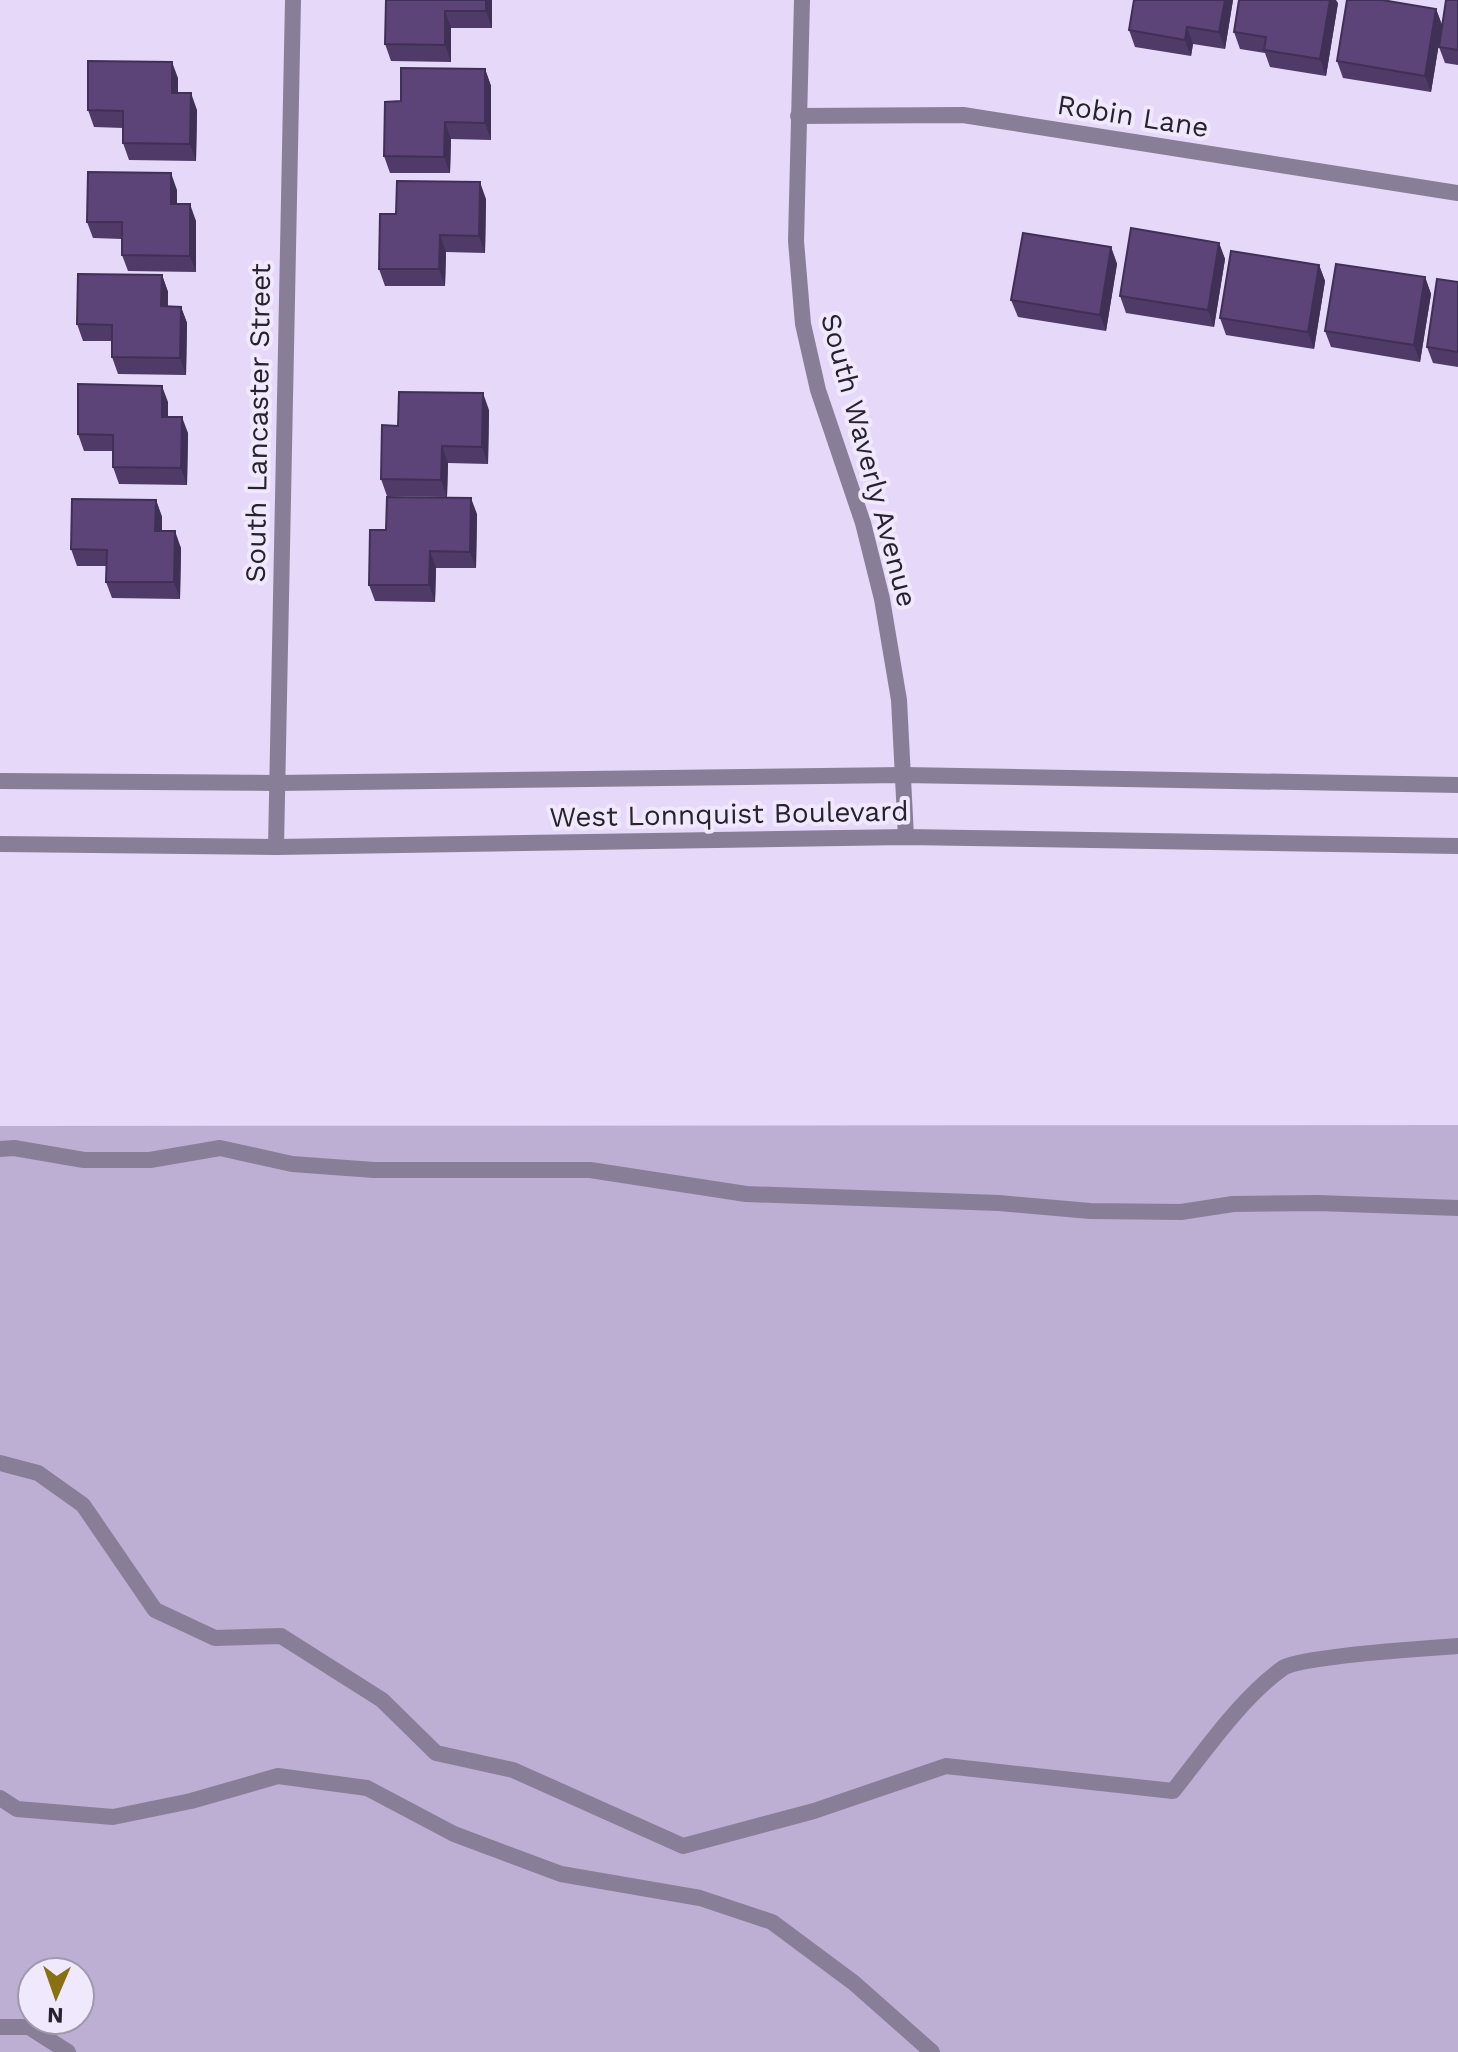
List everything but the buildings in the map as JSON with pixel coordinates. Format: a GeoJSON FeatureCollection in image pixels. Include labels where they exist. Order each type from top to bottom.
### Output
{"type":"FeatureCollection","features":[{"type":"Feature","properties":{"kind":"street","name":"South Lancaster Street"},"geometry":{"type":"LineString","coordinates":[[276,847],[293,0]]}},
{"type":"Feature","properties":{"kind":"street","name":"South Waverly Avenue"},"geometry":{"type":"LineString","coordinates":[[802,0],[796,241],[803,324],[818,390],[863,523],[882,599],[899,700],[906,837]]}},
{"type":"Feature","properties":{"kind":"street","name":"Robin Lane"},"geometry":{"type":"LineString","coordinates":[[798,116],[963,115],[1458,193]]}},
{"type":"Feature","properties":{"kind":"street","name":"West Lonnquist Boulevard"},"geometry":{"type":"LineString","coordinates":[[0,781],[276,783],[903,775],[1458,785]]}},
{"type":"Feature","properties":{"kind":"street","name":"West Lonnquist Boulevard"},"geometry":{"type":"LineString","coordinates":[[0,844],[276,847],[906,837],[1458,846]]}},
{"type":"Feature","properties":{"kind":"street"},"geometry":{"type":"LineString","coordinates":[[0,1149],[14,1148],[84,1160],[150,1160],[220,1148],[306,1165],[389,1170],[590,1170],[746,1194],[999,1203],[1090,1211],[1181,1212],[1233,1204],[1318,1203],[1458,1208]]}},
{"type":"Feature","properties":{"kind":"street"},"geometry":{"type":"LineString","coordinates":[[0,1463],[38,1473],[83,1505],[155,1610],[215,1638],[281,1636],[382,1700],[436,1753],[513,1770],[683,1846],[814,1811],[946,1766],[1173,1791],[1227,1723],[1285,1666],[1372,1653],[1458,1646]]}},
{"type":"Feature","properties":{"kind":"street"},"geometry":{"type":"LineString","coordinates":[[0,1798],[17,1809],[113,1817],[191,1801],[278,1776],[367,1788],[454,1834],[561,1874],[700,1898],[772,1922],[854,1983],[932,2052]]}},
{"type":"Feature","properties":{"kind":"street"},"geometry":{"type":"LineString","coordinates":[[0,2027],[29,2027],[68,2052]]}},
{"type":"Feature","properties":{"kind":"shaded area"},"geometry":{"type":"Polygon","coordinates":[[[1458,1125],[1458,2052],[0,2052],[0,1126],[1458,1125]]]}}]}
